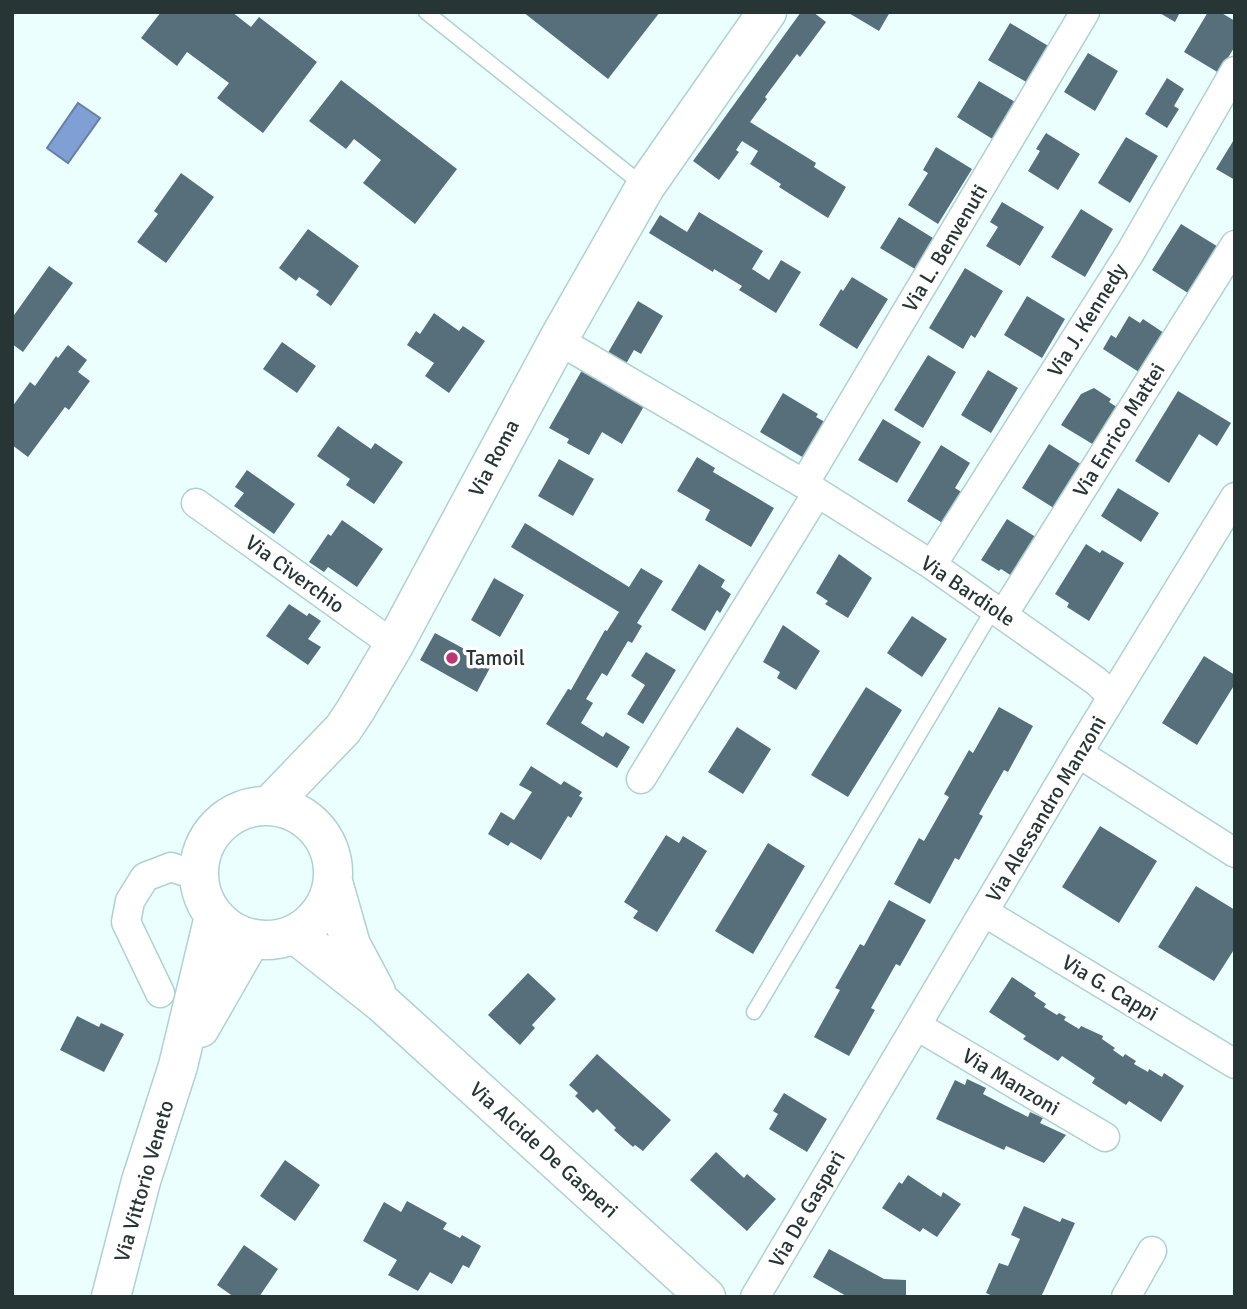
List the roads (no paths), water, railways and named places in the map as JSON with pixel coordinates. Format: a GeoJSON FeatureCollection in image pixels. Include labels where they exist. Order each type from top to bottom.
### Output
{"type":"FeatureCollection","features":[{"type":"Feature","properties":{"kind":"main road","name":"Via Roma"},"geometry":{"type":"LineString","coordinates":[[343,729],[394,645],[558,340],[645,187],[767,12]]}},
{"type":"Feature","properties":{"kind":"main road"},"geometry":{"type":"LineString","coordinates":[[269,806],[343,729]]}},
{"type":"Feature","properties":{"kind":"main road"},"geometry":{"type":"LineString","coordinates":[[310,822],[343,729]]}},
{"type":"Feature","properties":{"kind":"main road"},"geometry":{"type":"LineString","coordinates":[[269,806],[291,810],[310,822],[324,839],[332,860],[333,882],[326,904],[313,921],[295,934],[274,940],[251,939],[231,930],[214,916],[203,897],[198,876],[201,853],[211,834],[227,818],[247,808],[269,806]]}},
{"type":"Feature","properties":{"kind":"main road","name":"Via Alcide De Gasperi"},"geometry":{"type":"LineString","coordinates":[[333,882],[351,945],[382,1003]]}},
{"type":"Feature","properties":{"kind":"main road"},"geometry":{"type":"LineString","coordinates":[[178,1066],[214,916]]}},
{"type":"Feature","properties":{"kind":"main road","name":"Via Alcide De Gasperi"},"geometry":{"type":"LineString","coordinates":[[295,934],[382,1003],[706,1297]]}},
{"type":"Feature","properties":{"kind":"main road"},"geometry":{"type":"LineString","coordinates":[[178,1066],[251,939]]}},
{"type":"Feature","properties":{"kind":"main road","name":"Via Vittorio Veneto"},"geometry":{"type":"LineString","coordinates":[[111,1297],[141,1181],[178,1066]]}},
{"type":"Feature","properties":{"kind":"street","name":"Via L. Benvenuti"},"geometry":{"type":"LineString","coordinates":[[811,489],[1085,12]]}},
{"type":"Feature","properties":{"kind":"street","name":"Via J. Kennedy"},"geometry":{"type":"LineString","coordinates":[[932,565],[1130,253],[1235,71]]}},
{"type":"Feature","properties":{"kind":"street","name":"Via Enrico Mattei"},"geometry":{"type":"LineString","coordinates":[[998,612],[1235,245]]}},
{"type":"Feature","properties":{"kind":"street","name":"Via Bardiole"},"geometry":{"type":"LineString","coordinates":[[558,340],[811,489],[932,565],[1096,681],[1112,696]]}},
{"type":"Feature","properties":{"kind":"street"},"geometry":{"type":"LineString","coordinates":[[641,779],[811,489]]}},
{"type":"Feature","properties":{"kind":"street","name":"Via Alessandro Manzoni"},"geometry":{"type":"LineString","coordinates":[[858,1122],[1112,696],[1235,497]]}},
{"type":"Feature","properties":{"kind":"street","name":"Via Civerchio"},"geometry":{"type":"LineString","coordinates":[[195,503],[394,645]]}},
{"type":"Feature","properties":{"kind":"street"},"geometry":{"type":"LineString","coordinates":[[1078,753],[1235,853]]}},
{"type":"Feature","properties":{"kind":"street"},"geometry":{"type":"LineString","coordinates":[[160,993],[126,922],[130,901],[145,877],[171,867],[198,876]]}},
{"type":"Feature","properties":{"kind":"street","name":"Via G. Cappi"},"geometry":{"type":"LineString","coordinates":[[984,912],[1235,1063]]}},
{"type":"Feature","properties":{"kind":"street","name":"Via Manzoni"},"geometry":{"type":"LineString","coordinates":[[917,1026],[1105,1138]]}},
{"type":"Feature","properties":{"kind":"street","name":"Via De Gasperi"},"geometry":{"type":"LineString","coordinates":[[755,1297],[858,1122]]}},
{"type":"Feature","properties":{"kind":"street"},"geometry":{"type":"LineString","coordinates":[[1126,1297],[1152,1251]]}},
{"type":"Feature","properties":{"kind":"lane"},"geometry":{"type":"LineString","coordinates":[[426,12],[645,187]]}},
{"type":"Feature","properties":{"kind":"lane"},"geometry":{"type":"LineString","coordinates":[[754,1012],[998,612]]}},
{"type":"Feature","properties":{"kind":"water"},"geometry":{"type":"Polygon","coordinates":[[[78,103],[100,118],[68,163],[47,148],[78,103]]]}},
{"type":"Feature","properties":{"kind":"place","name":"Tamoil"},"geometry":{"type":"Point","coordinates":[452,658]}}]}
